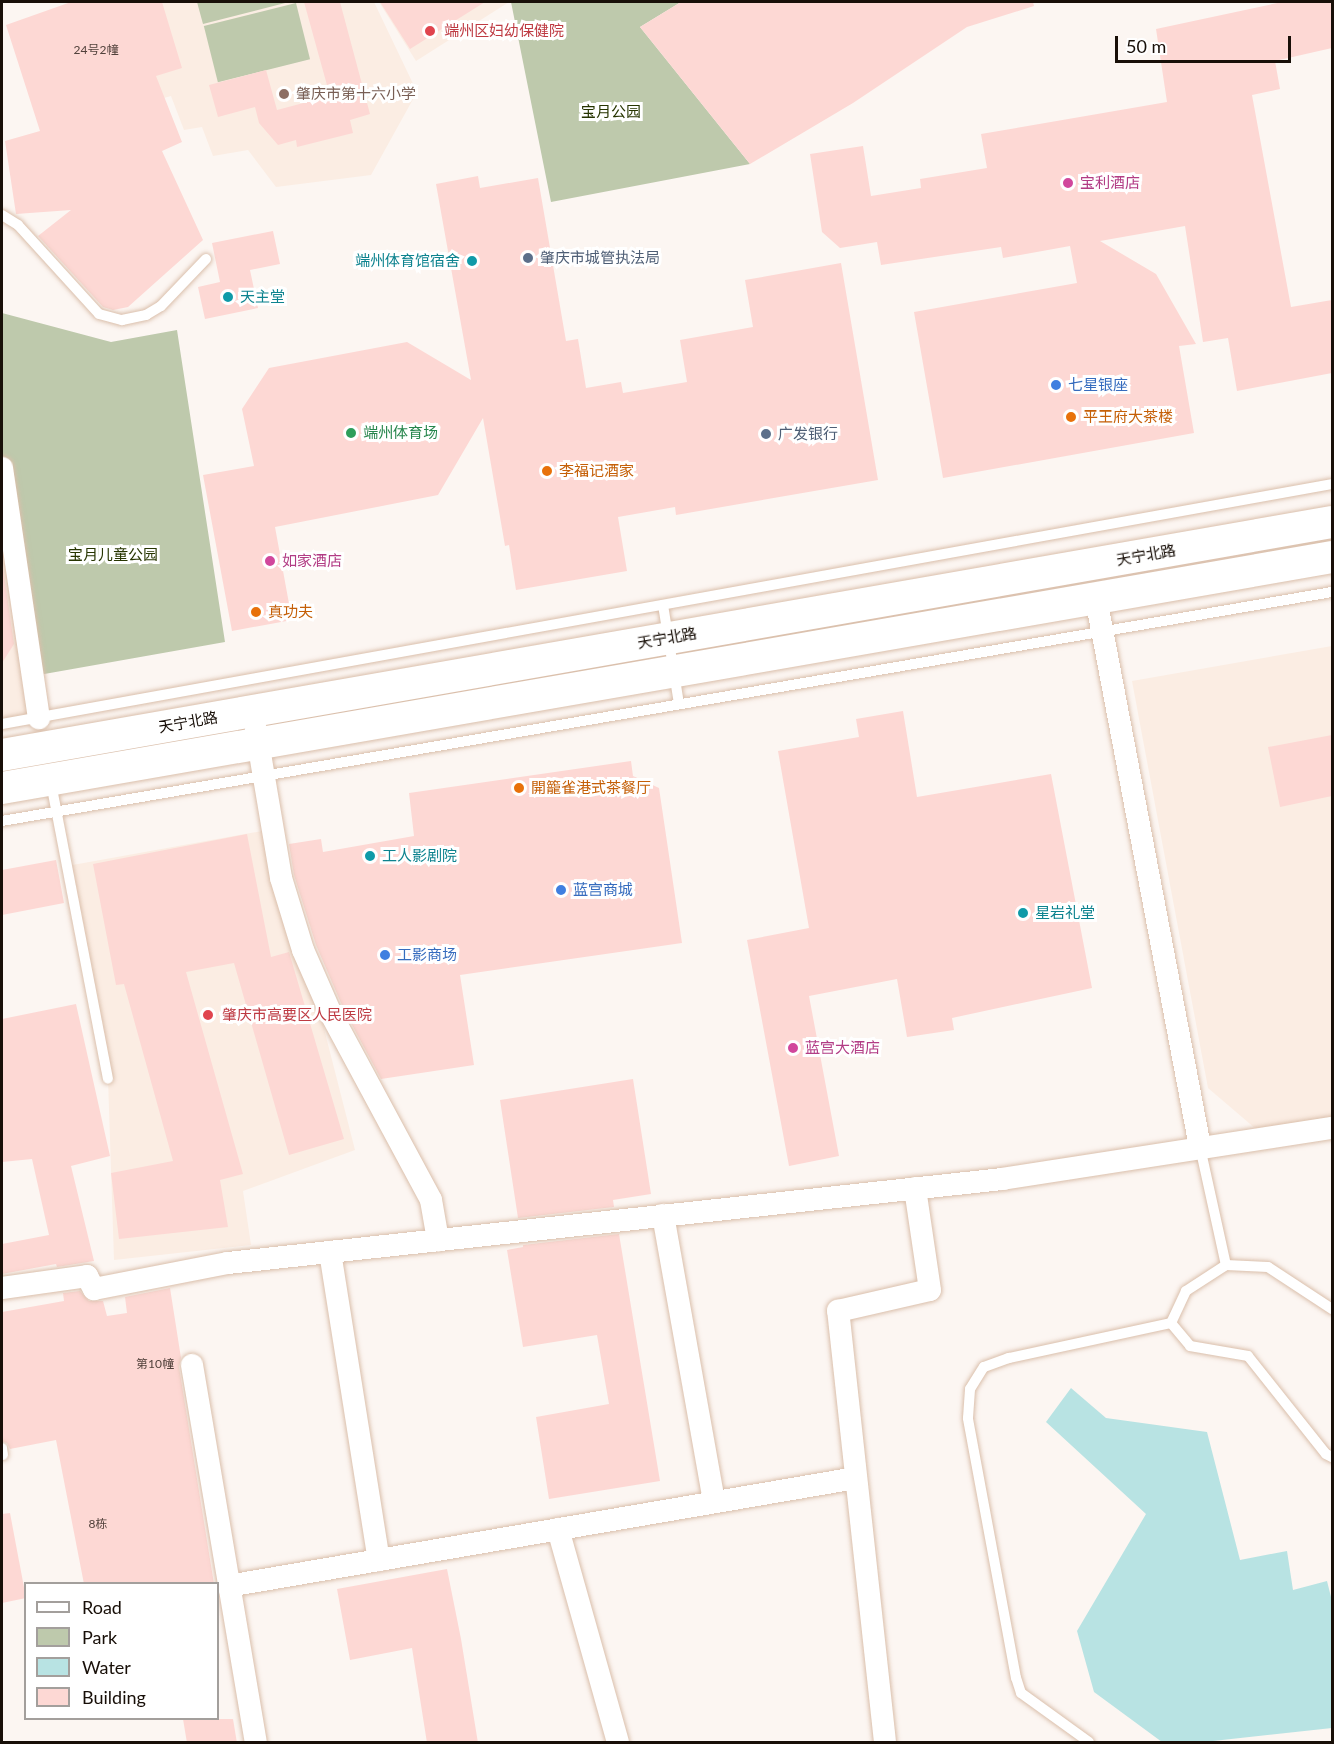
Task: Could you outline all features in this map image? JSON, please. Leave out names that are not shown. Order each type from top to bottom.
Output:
[{"type":"main road","name":"天宁北路","points":[[2,755],[1332,522]]},
{"type":"main road","points":[[2,788],[1332,557]]},
{"type":"street","points":[[2,468],[39,718]]},
{"type":"street","points":[[1096,598],[1200,1147]]},
{"type":"street","points":[[252,711],[281,878],[303,950],[332,1016],[431,1200],[438,1240]]},
{"type":"street","points":[[2,1288],[87,1276],[94,1289],[228,1263],[1002,1179],[1332,1128]]},
{"type":"street","points":[[885,1743],[838,1311],[930,1290],[915,1188]]},
{"type":"street","points":[[663,1215],[714,1502]]},
{"type":"street","points":[[330,1252],[379,1560]]},
{"type":"street","points":[[192,1365],[256,1743]]},
{"type":"street","points":[[228,1586],[856,1478]]},
{"type":"street","points":[[558,1529],[618,1743]]},
{"type":"lane","points":[[2,215],[18,225],[99,314],[122,320],[146,315],[161,306],[206,259]]},
{"type":"lane","points":[[2,724],[1332,484]]},
{"type":"lane","points":[[2,821],[1332,592]]},
{"type":"lane","points":[[663,605],[680,704]]},
{"type":"lane","points":[[50,779],[108,1079]]},
{"type":"lane","points":[[1200,1147],[1226,1265]]},
{"type":"lane","points":[[1171,1323],[1186,1291],[1226,1265],[1268,1267],[1332,1309]]},
{"type":"lane","points":[[1171,1323],[1190,1346],[1248,1356],[1326,1454],[1332,1457]]},
{"type":"lane","points":[[1089,1743],[1021,1694],[968,1418],[970,1389],[984,1367],[1009,1358],[1171,1323]]},
{"type":"shaded area","name":"肇庆市第十六小学","points":[[125,2],[374,2],[417,92],[371,175],[276,187],[248,150],[213,156],[202,127],[184,130],[171,96],[153,101]]},
{"type":"shaded area","name":"端州区妇幼保健院","points":[[379,2],[509,2],[416,61]]},
{"type":"shaded area","points":[[2,468],[39,718],[2,724]]},
{"type":"shaded area","points":[[1332,646],[1332,1133],[1270,1141],[1208,1088],[1132,681]]},
{"type":"shaded area","name":"肇庆市高要区人民医院","points":[[273,829],[355,1150],[243,1191],[251,1245],[114,1260],[108,1079],[67,866]]},
{"type":"green space","points":[[197,2],[289,2],[203,24]]},
{"type":"green space","name":"宝月公园","points":[[511,2],[681,2],[640,27],[750,164],[551,202]]},
{"type":"green space","points":[[296,3],[310,59],[218,82],[204,26]]},
{"type":"green space","name":"宝月儿童公园","points":[[2,313],[111,342],[177,330],[225,642],[33,676],[2,468]]},
{"type":"water","points":[[1071,1388],[1106,1418],[1207,1432],[1240,1560],[1287,1551],[1293,1590],[1327,1581],[1332,1601],[1332,1728],[1204,1742],[1162,1742],[1094,1692],[1077,1631],[1146,1514],[1046,1422]]},
{"type":"building","points":[[71,2],[162,2],[182,68],[156,76],[182,142],[162,151],[203,240],[128,307],[113,310],[103,307],[38,236],[71,210],[16,214],[5,141],[40,131],[6,25]]},
{"type":"building","points":[[304,2],[340,2],[370,114],[350,120],[353,133],[297,147],[296,140],[278,145],[259,123],[255,107],[218,117],[209,85],[266,70],[277,110],[330,96]]},
{"type":"building","name":"端州区妇幼保健院","points":[[380,2],[485,2],[410,49]]},
{"type":"building","points":[[681,2],[1033,2],[1034,6],[967,27],[853,103],[750,164],[640,27]]},
{"type":"building","points":[[1282,2],[1332,2],[1332,48],[1275,61],[1280,89],[1252,95],[1291,307],[1332,300],[1332,373],[1237,391],[1228,338],[1203,342],[1185,226],[1100,241],[1156,274],[1196,344],[1179,346],[1194,433],[943,478],[914,312],[1077,283],[1070,246],[1003,258],[1001,247],[881,265],[877,242],[840,248],[822,232],[810,154],[863,146],[871,196],[921,188],[920,179],[987,168],[981,134],[1167,102],[1156,29]]},
{"type":"building","points":[[478,176],[480,188],[538,178],[566,341],[578,339],[586,388],[621,382],[623,393],[687,382],[680,340],[753,327],[745,280],[841,263],[878,480],[676,515],[675,507],[618,517],[627,571],[516,590],[509,545],[505,546],[483,418],[438,495],[275,527],[292,620],[232,631],[203,475],[254,466],[242,409],[269,368],[407,342],[471,380],[436,184]]},
{"type":"building","points":[[273,231],[280,264],[250,270],[258,308],[205,319],[198,287],[220,282],[212,243]]},
{"type":"building","points":[[2,561],[14,644],[2,663]]},
{"type":"building","points":[[903,711],[917,797],[1051,774],[1092,988],[952,1018],[954,1030],[907,1037],[897,979],[809,996],[839,1156],[789,1166],[747,940],[809,928],[778,751],[859,737],[856,719]]},
{"type":"building","points":[[1332,735],[1332,796],[1280,807],[1268,747]]},
{"type":"building","points":[[631,761],[633,776],[659,788],[682,943],[460,975],[474,1065],[381,1079],[344,1010],[316,945],[294,875],[289,844],[321,839],[323,852],[414,836],[409,793]]},
{"type":"building","name":"肇庆市高要区人民医院","points":[[247,834],[271,957],[289,952],[344,1139],[289,1155],[234,963],[186,972],[243,1174],[220,1180],[228,1227],[119,1239],[111,1173],[173,1161],[124,984],[116,985],[93,864]]},
{"type":"building","points":[[56,860],[64,903],[2,915],[2,870]]},
{"type":"building","points":[[76,1004],[110,1156],[71,1166],[94,1261],[57,1267],[56,1264],[2,1274],[2,1244],[49,1235],[32,1159],[2,1162],[2,1019]]},
{"type":"building","points":[[633,1079],[651,1194],[613,1200],[614,1207],[518,1218],[500,1100]]},
{"type":"building","points":[[619,1234],[660,1481],[549,1499],[536,1417],[609,1404],[597,1335],[523,1347],[507,1250],[523,1247],[523,1245]]},
{"type":"building","points":[[170,1288],[181,1358],[179,1367],[214,1582],[84,1582],[56,1440],[10,1449],[7,1443],[2,1441],[2,1312],[64,1301],[63,1293],[80,1291],[89,1301],[103,1301],[107,1316],[127,1313],[125,1297]]},
{"type":"building","points":[[10,1513],[24,1598],[2,1603],[2,1514]]},
{"type":"building","points":[[447,1569],[478,1743],[427,1743],[412,1648],[350,1660],[337,1589]]},
{"type":"building","points":[[233,1719],[237,1743],[187,1743],[183,1720]]},
{"type":"place","name":"端州区妇幼保健院","points":[[430,31]]},
{"type":"place","name":"肇庆市第十六小学","points":[[284,94]]},
{"type":"place","name":"宝利酒店","points":[[1068,183]]},
{"type":"place","name":"肇庆市城管执法局","points":[[528,258]]},
{"type":"place","name":"端州体育馆宿舍","points":[[472,261]]},
{"type":"place","name":"天主堂","points":[[228,297]]},
{"type":"place","name":"七星银座","points":[[1056,385]]},
{"type":"place","name":"平王府大茶楼","points":[[1071,417]]},
{"type":"place","name":"端州体育场","points":[[351,433]]},
{"type":"place","name":"广发银行","points":[[766,434]]},
{"type":"place","name":"李福记酒家","points":[[547,471]]},
{"type":"place","name":"如家酒店","points":[[270,561]]},
{"type":"place","name":"真功夫","points":[[256,612]]},
{"type":"place","name":"開籠雀港式茶餐厅","points":[[519,788]]},
{"type":"place","name":"工人影剧院","points":[[370,856]]},
{"type":"place","name":"蓝宫商城","points":[[561,890]]},
{"type":"place","name":"星岩礼堂","points":[[1023,913]]},
{"type":"place","name":"工影商场","points":[[385,955]]},
{"type":"place","name":"肇庆市高要区人民医院","points":[[208,1015]]},
{"type":"place","name":"蓝宫大酒店","points":[[793,1048]]}]
